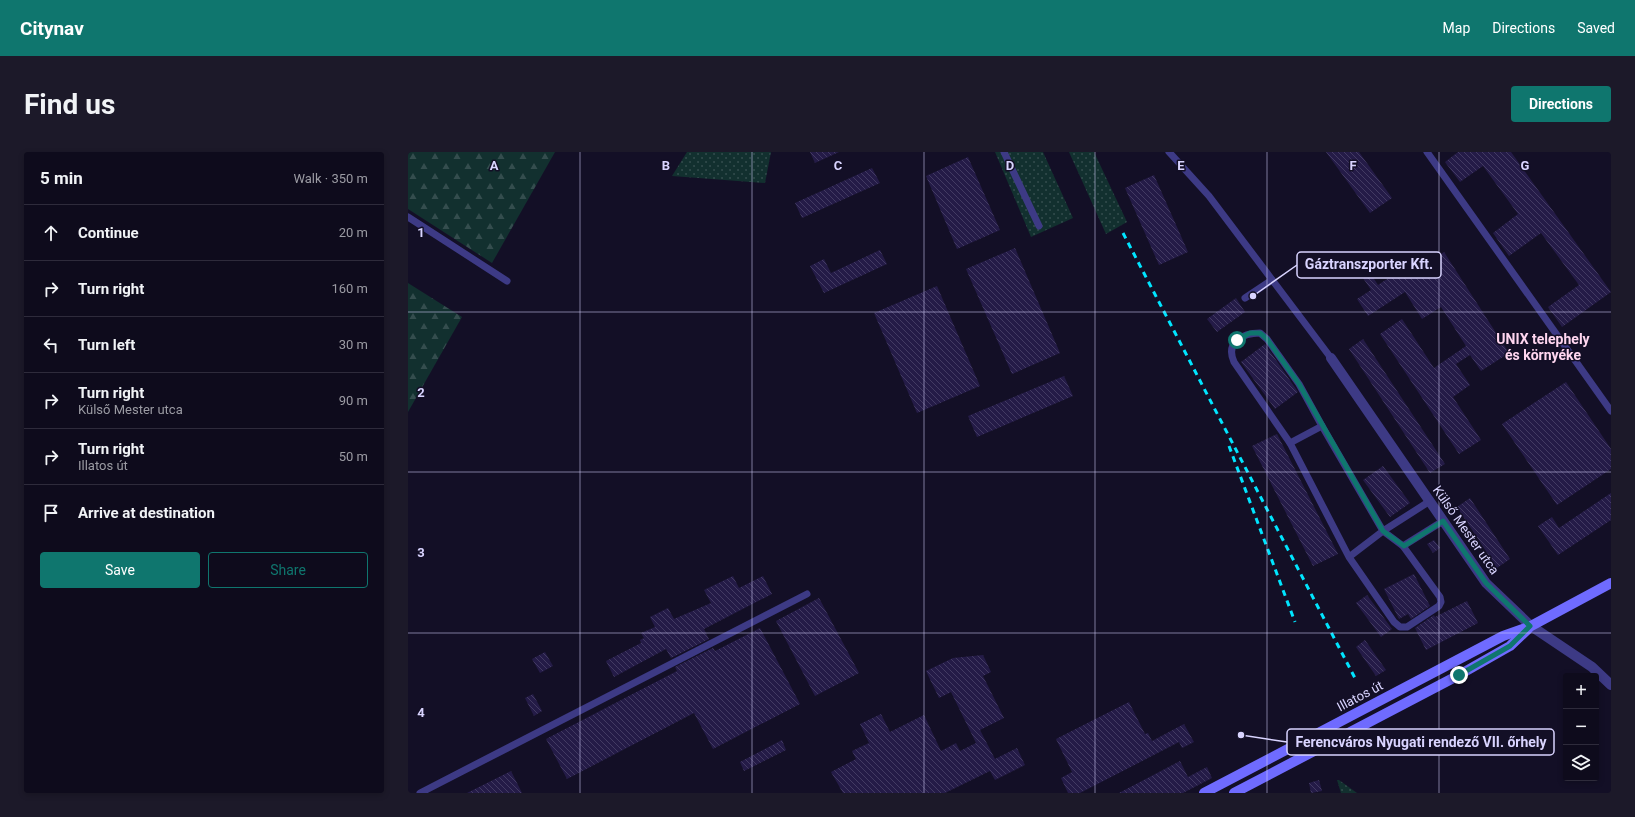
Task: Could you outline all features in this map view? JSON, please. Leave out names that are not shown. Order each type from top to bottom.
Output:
[{"type":"street","name":"Külső Mester utca","points":[[1331,358],[1486,583],[1530,626],[1592,667],[1611,685]]},
{"type":"street","name":"Illatos út","points":[[1204,793],[1502,636],[1530,626],[1611,583]]},
{"type":"street","name":"Illatos út","points":[[1234,793],[1459,675],[1510,646],[1530,626]]},
{"type":"lane","points":[[1004,152],[1040,226]]},
{"type":"lane","points":[[1169,152],[1210,196],[1331,358]]},
{"type":"lane","points":[[1427,152],[1611,412]]},
{"type":"lane","points":[[408,217],[507,281]]},
{"type":"lane","points":[[1245,298],[1272,280]]},
{"type":"lane","points":[[1250,333],[1260,333],[1267,339],[1299,384],[1322,426],[1383,531],[1404,546],[1440,597],[1441,602],[1439,606],[1408,627],[1400,627],[1394,622],[1349,557],[1290,443],[1234,362],[1231,348],[1237,340],[1250,333]]},
{"type":"lane","points":[[1290,443],[1322,426]]},
{"type":"lane","points":[[1349,557],[1383,531],[1430,501]]},
{"type":"lane","points":[[1404,546],[1443,521]]},
{"type":"lane","points":[[420,793],[807,594]]},
{"type":"green space","points":[[408,152],[555,152],[492,263],[408,209]]},
{"type":"green space","points":[[687,152],[771,152],[765,183],[672,176]]},
{"type":"green space","points":[[995,152],[1043,152],[1073,218],[1031,237]]},
{"type":"green space","points":[[1069,152],[1094,152],[1127,222],[1106,234]]},
{"type":"green space","points":[[408,283],[462,317],[408,412]]},
{"type":"green space","points":[[1337,780],[1339,780],[1357,793],[1341,793]]},
{"type":"building","points":[[810,152],[839,152],[815,163]]},
{"type":"building","points":[[1326,152],[1359,152],[1392,198],[1370,213]]},
{"type":"building","points":[[1458,152],[1511,152],[1611,292],[1562,327],[1548,307],[1579,285],[1541,233],[1509,256],[1493,233],[1518,214],[1483,166],[1460,182],[1445,162]]},
{"type":"building","points":[[968,157],[1000,230],[957,249],[926,176]]},
{"type":"building","points":[[872,168],[880,183],[802,218],[795,203]]},
{"type":"building","points":[[1154,175],[1188,252],[1159,265],[1125,188]]},
{"type":"building","points":[[1015,248],[1060,353],[1012,374],[966,269]]},
{"type":"building","points":[[880,250],[887,264],[824,293],[810,266],[824,259],[831,273]]},
{"type":"building","points":[[1444,252],[1509,353],[1481,371],[1470,355],[1456,364],[1470,385],[1453,397],[1481,440],[1459,454],[1380,334],[1402,319],[1434,368],[1466,346],[1441,307],[1422,319],[1405,292],[1368,316],[1357,299],[1371,290],[1359,272],[1367,268],[1378,285],[1393,275],[1390,269],[1408,257],[1416,270]]},
{"type":"building","points":[[937,286],[980,386],[917,413],[874,313]]},
{"type":"building","points":[[1236,298],[1245,312],[1217,332],[1207,319]]},
{"type":"building","points":[[1363,339],[1445,464],[1430,473],[1349,349]]},
{"type":"building","points":[[1265,344],[1298,392],[1275,409],[1241,362]]},
{"type":"building","points":[[1064,376],[1073,396],[977,437],[968,416]]},
{"type":"building","points":[[1566,382],[1611,449],[1611,469],[1557,505],[1502,424]]},
{"type":"building","points":[[1277,434],[1338,554],[1313,566],[1252,446]]},
{"type":"building","points":[[1383,466],[1410,503],[1390,517],[1363,480]]},
{"type":"building","points":[[1611,493],[1611,520],[1558,555],[1538,526],[1552,517],[1559,528]]},
{"type":"building","points":[[1470,498],[1510,559],[1497,568],[1457,507]]},
{"type":"building","points":[[1434,540],[1440,548],[1433,553],[1427,544]]},
{"type":"building","points":[[1414,574],[1430,606],[1411,619],[1408,614],[1399,619],[1384,589]]},
{"type":"building","points":[[733,576],[739,588],[763,576],[772,594],[704,629],[709,639],[671,658],[666,649],[614,677],[606,661],[641,643],[640,640],[644,638],[641,633],[655,627],[650,617],[668,608],[674,619],[711,603],[704,590]]},
{"type":"building","points":[[1367,595],[1392,629],[1381,637],[1356,603]]},
{"type":"building","points":[[819,598],[859,673],[815,696],[776,621]]},
{"type":"building","points":[[1467,601],[1478,623],[1426,650],[1415,628],[1434,615],[1435,617]]},
{"type":"building","points":[[760,628],[800,704],[713,749],[694,713],[567,779],[546,739],[677,671],[675,667],[713,648],[715,651]]},
{"type":"building","points":[[1365,640],[1386,670],[1376,676],[1356,647]]},
{"type":"building","points":[[545,652],[553,666],[540,673],[532,659]]},
{"type":"building","points":[[983,655],[991,672],[983,676],[1004,718],[980,730],[995,759],[1017,748],[1025,765],[995,780],[990,771],[945,793],[843,793],[831,772],[856,759],[852,751],[869,743],[860,724],[881,714],[890,732],[924,715],[941,751],[956,743],[960,751],[976,743],[951,692],[939,698],[926,671],[953,658]]},
{"type":"building","points":[[533,694],[542,711],[534,716],[525,698]]},
{"type":"building","points":[[1129,702],[1145,734],[1148,733],[1152,741],[1184,724],[1194,742],[1182,748],[1179,742],[1080,793],[1068,793],[1061,778],[1072,772],[1056,739]]},
{"type":"building","points":[[782,740],[786,750],[744,771],[740,762]]},
{"type":"building","points":[[1180,761],[1188,777],[1207,767],[1212,778],[1183,793],[1119,793]]},
{"type":"building","points":[[511,771],[522,793],[467,793]]},
{"type":"building","points":[[1319,780],[1322,791],[1311,793],[1309,783]]},
{"type":"railway","points":[[1123,233],[1356,680]]},
{"type":"railway","points":[[1229,446],[1295,622]]},
{"type":"place","name":"Gáztranszporter Kft.","points":[[1253,296]]},
{"type":"place","name":"Ferencváros Nyugati rendező VII. őrhely","points":[[1241,735]]},
{"type":"district","name":"UNIX telephely és környéke","points":[[1543,348]]},
{"type":"route","points":[[1237,340],[1250,333],[1260,333],[1267,339],[1299,384],[1383,531],[1404,546],[1443,521],[1486,583],[1530,626],[1510,646],[1459,675]]}]
